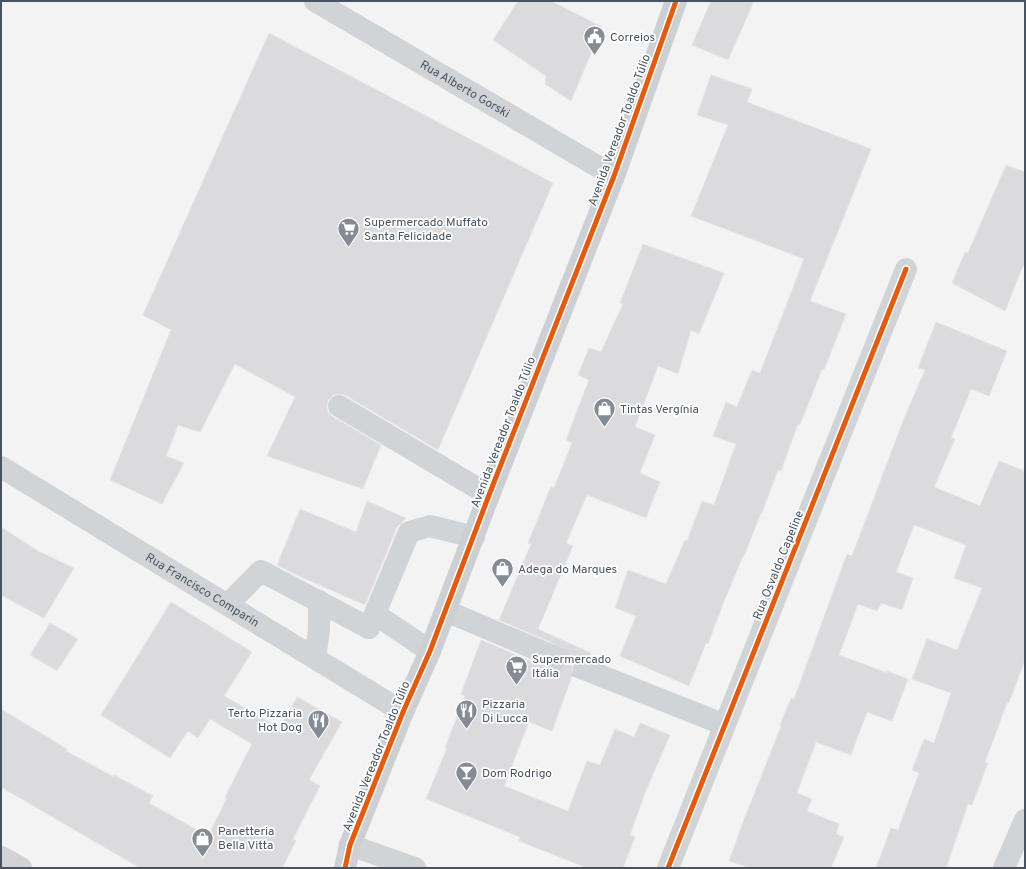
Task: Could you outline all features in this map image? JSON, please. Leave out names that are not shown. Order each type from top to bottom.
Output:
[{"type":"main road","name":"Avenida Vereador Toaldo Túlio","points":[[344,868],[350,845],[403,712],[446,611],[489,495],[614,176],[676,1]]},
{"type":"street","name":"Rua Alberto Gorski","points":[[316,1],[614,176]]},
{"type":"street","name":"Rua Osvaldo Capeline","points":[[668,868],[906,269]]},
{"type":"street","points":[[339,406],[489,495]]},
{"type":"street","name":"Rua Francisco Comparin","points":[[1,467],[403,712]]},
{"type":"street","points":[[228,604],[261,571],[370,628],[409,532],[430,526],[474,537]]},
{"type":"street","points":[[315,658],[319,630],[319,601]]},
{"type":"street","points":[[446,611],[544,653]]},
{"type":"street","points":[[375,614],[430,651]]},
{"type":"street","points":[[584,669],[725,725]]},
{"type":"street","points":[[1004,868],[1025,820]]},
{"type":"street","points":[[350,845],[415,868]]},
{"type":"street","points":[[1,857],[21,868]]},
{"type":"building","points":[[518,1],[551,1],[602,27],[571,101],[545,84],[546,76],[493,40]]},
{"type":"building","points":[[711,1],[754,1],[728,60],[692,45]]},
{"type":"building","name":"Supermercado Muffato Santa Felicidade","points":[[269,33],[553,183],[438,450],[345,395],[339,394],[333,395],[328,400],[328,412],[333,417],[381,445],[363,489],[267,456],[295,397],[235,364],[200,432],[178,425],[166,456],[184,463],[162,504],[110,480],[171,330],[143,315]]},
{"type":"building","points":[[711,75],[752,89],[747,102],[871,149],[810,301],[846,314],[800,425],[798,424],[781,471],[778,470],[762,513],[689,686],[620,656],[636,616],[615,608],[628,570],[666,584],[685,540],[687,541],[702,501],[714,505],[736,444],[713,436],[726,402],[737,407],[752,370],[760,373],[804,259],[691,216],[728,125],[697,115]]},
{"type":"building","points":[[1006,165],[1025,172],[1025,261],[1005,311],[952,283],[965,252],[968,253]]},
{"type":"building","points":[[643,244],[724,273],[699,334],[691,330],[678,374],[658,366],[635,427],[655,435],[640,473],[660,482],[646,518],[587,495],[566,543],[573,546],[538,629],[591,653],[589,658],[582,657],[577,659],[573,664],[572,670],[574,677],[572,676],[552,731],[529,722],[504,786],[568,811],[587,761],[600,765],[615,729],[634,737],[640,723],[670,735],[645,793],[630,835],[635,837],[623,868],[587,868],[519,841],[520,837],[426,799],[447,748],[445,748],[465,696],[461,694],[481,640],[540,665],[552,663],[557,658],[555,645],[499,620],[531,544],[528,543],[551,486],[554,488],[572,443],[566,440],[589,380],[578,375],[589,348],[601,352],[623,304],[620,303]]},
{"type":"building","points":[[936,322],[1007,351],[989,396],[971,389],[951,438],[955,439],[934,487],[980,506],[999,461],[1025,471],[1025,660],[985,762],[988,763],[972,805],[968,804],[946,868],[876,868],[891,828],[898,830],[919,773],[912,770],[924,739],[934,743],[951,693],[912,679],[927,639],[957,650],[982,588],[954,578],[966,545],[914,525],[896,572],[913,578],[902,610],[881,603],[877,611],[858,604],[839,655],[887,673],[887,671],[908,679],[892,721],[867,712],[851,755],[816,742],[797,793],[812,799],[807,811],[839,824],[836,834],[844,837],[831,868],[750,868],[729,861],[781,726],[780,725],[791,698],[794,699],[847,554],[852,556],[903,421],[925,370],[918,368]]},
{"type":"building","points":[[367,501],[406,518],[397,527],[365,605],[277,565],[300,509],[356,532]]},
{"type":"building","points":[[1,527],[38,551],[74,568],[44,618],[1,595]]},
{"type":"building","points":[[171,602],[252,652],[224,696],[280,728],[297,697],[342,722],[309,780],[320,786],[293,839],[296,841],[282,868],[140,868],[1,787],[1,709],[67,749],[66,751],[153,796],[149,803],[208,836],[227,798],[225,797],[252,744],[210,719],[198,738],[188,731],[170,758],[101,715]]},
{"type":"building","points":[[50,623],[78,639],[57,671],[30,655]]},
{"type":"tunnel","points":[[545,653],[584,669]]},
{"type":"cycle path","points":[[345,868],[350,845],[403,712],[430,651],[489,495],[614,176],[676,1]]},
{"type":"cycle path","points":[[668,868],[906,269]]},
{"type":"place","name":"Correios","points":[[595,56]]},
{"type":"place","name":"Supermercado Muffato Santa Felicidade","points":[[349,248]]},
{"type":"place","name":"Tintas Vergínia","points":[[604,428]]},
{"type":"place","name":"Adega do Marques","points":[[503,588]]},
{"type":"place","name":"Supermercado Itália","points":[[516,686]]},
{"type":"place","name":"Pizzaria Di Lucca","points":[[466,730]]},
{"type":"place","name":"Terto Pizzaria Hot Dog","points":[[318,740]]},
{"type":"place","name":"Dom Rodrigo","points":[[466,792]]},
{"type":"place","name":"Panetteria Bella Vitta","points":[[203,858]]}]
